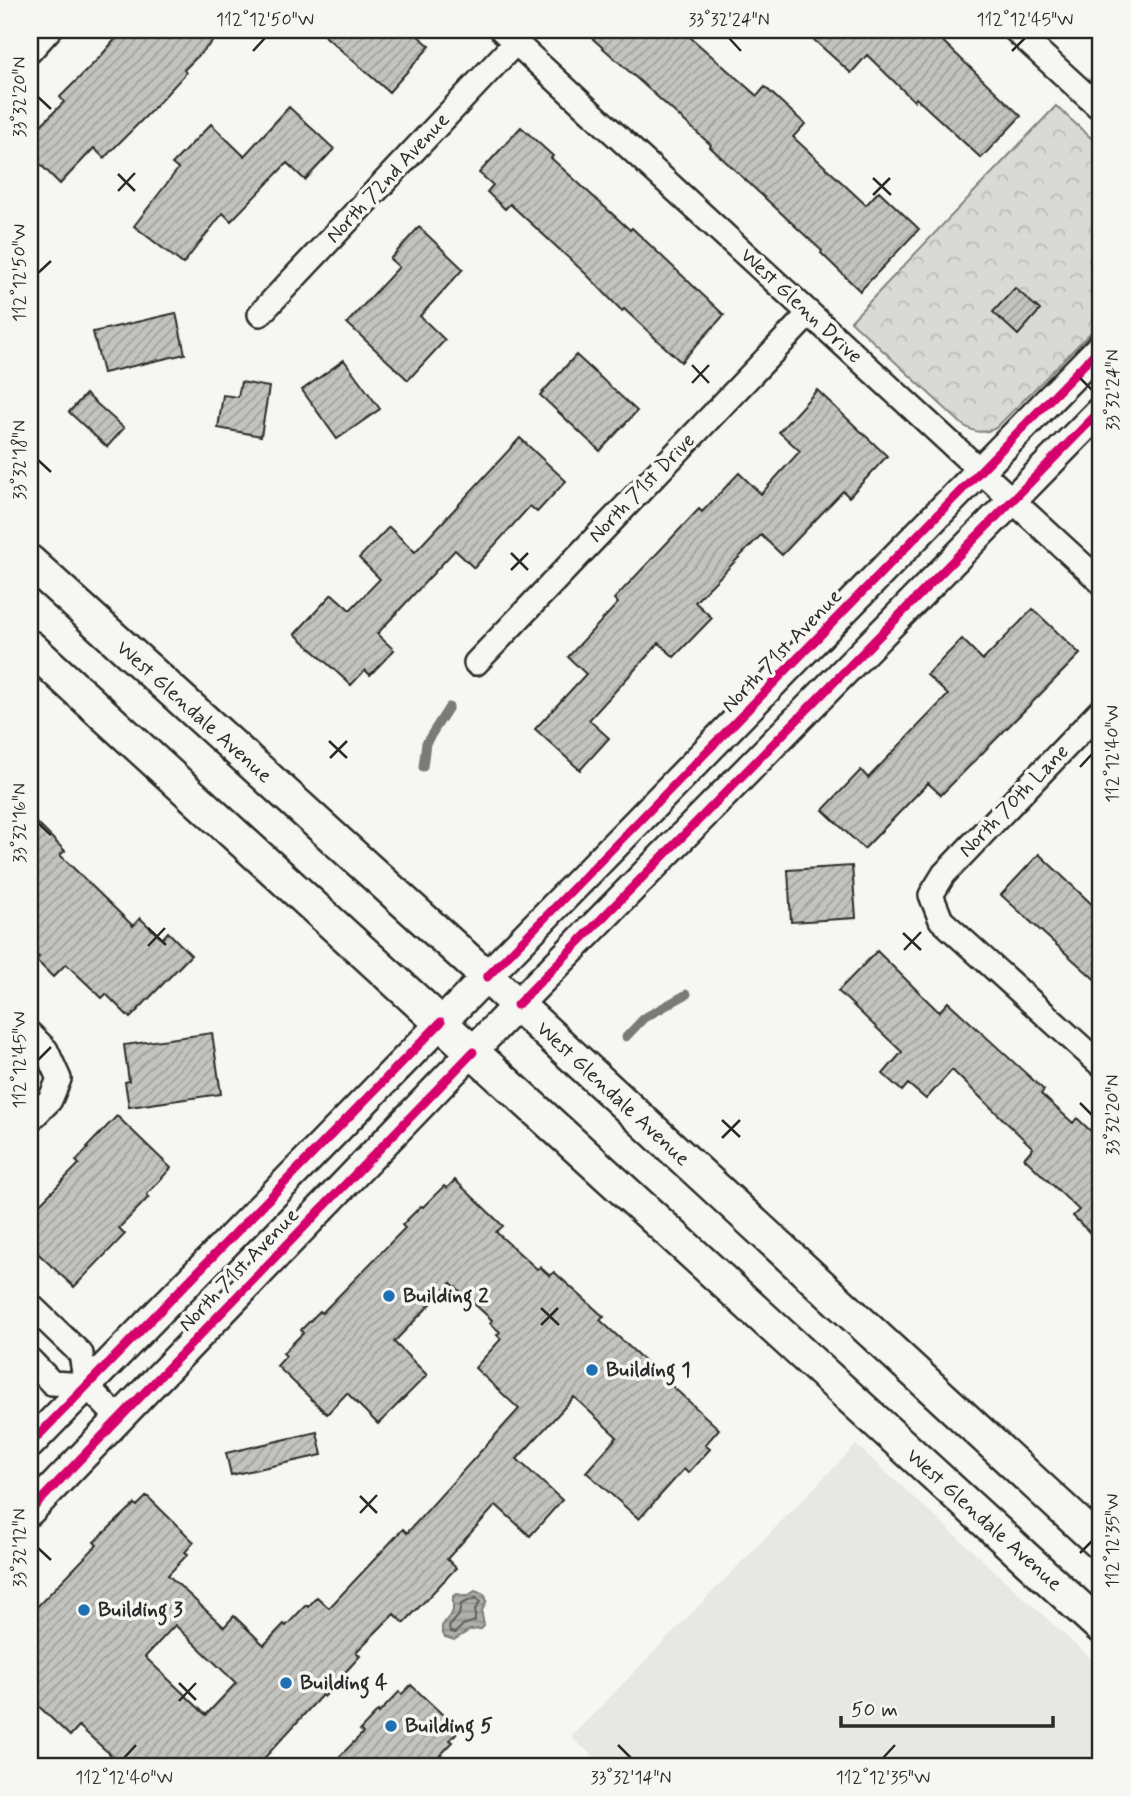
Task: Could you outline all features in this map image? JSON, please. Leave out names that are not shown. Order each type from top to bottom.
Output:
[{"type":"main road","name":"West Glendale Avenue","points":[[30,562],[487,977],[1101,1544]]},
{"type":"main road","name":"West Glendale Avenue","points":[[30,648],[1101,1627]]},
{"type":"street","points":[[30,51],[49,30]]},
{"type":"street","points":[[1015,30],[1101,109]]},
{"type":"street","name":"West Glenn Drive","points":[[509,36],[1101,582]]},
{"type":"street","name":"North 72nd Avenue","points":[[260,314],[509,36]]},
{"type":"street","name":"North 71st Drive","points":[[476,663],[809,314]]},
{"type":"street","name":"North 71st Avenue","points":[[30,1444],[1101,347]]},
{"type":"street","name":"North 71st Avenue","points":[[30,1511],[517,1005],[1101,410]]},
{"type":"street","name":"North 70th Lane","points":[[1101,710],[944,874],[931,895],[941,920],[1101,1065]]},
{"type":"street","points":[[30,1034],[47,1050],[59,1079],[50,1100],[30,1120]]},
{"type":"street","points":[[30,1305],[81,1354],[86,1385],[120,1419]]},
{"type":"street","points":[[30,1360],[52,1383],[86,1385]]},
{"type":"shaded area","points":[[856,1445],[1101,1668],[1101,1766],[604,1766],[571,1737]]},
{"type":"green space","points":[[1056,106],[1101,147],[1101,322],[996,428],[983,432],[975,431],[963,425],[851,321]]},
{"type":"water","points":[[475,1591],[484,1594],[486,1599],[482,1613],[484,1626],[470,1630],[454,1640],[445,1637],[442,1626],[453,1611],[453,1596],[467,1596]]},
{"type":"building","points":[[123,30],[224,30],[104,158],[94,148],[60,184],[30,154],[30,136],[64,102],[60,97]]},
{"type":"building","points":[[318,30],[411,30],[430,46],[389,92]]},
{"type":"building","points":[[583,30],[682,30],[757,96],[765,87],[805,124],[793,137],[866,205],[879,191],[919,229],[860,291],[821,253],[822,251],[710,147],[711,145]]},
{"type":"building","points":[[803,30],[931,30],[1021,116],[981,158],[916,98],[914,101],[867,55],[851,73]]},
{"type":"building","points":[[289,107],[334,149],[305,180],[287,163],[231,221],[223,213],[183,264],[134,226],[178,169],[172,164],[211,124],[244,156]]},
{"type":"building","points":[[521,127],[553,156],[551,158],[630,230],[632,228],[724,315],[681,362],[624,309],[622,311],[510,204],[505,209],[487,192],[493,185],[479,173]]},
{"type":"building","points":[[419,227],[463,269],[420,316],[445,340],[408,380],[347,323],[399,267],[390,259]]},
{"type":"building","points":[[1015,288],[1040,310],[1018,335],[993,312]]},
{"type":"building","points":[[176,313],[185,354],[103,373],[93,332]]},
{"type":"building","points":[[576,355],[637,411],[600,451],[540,395]]},
{"type":"building","points":[[344,360],[380,409],[337,439],[302,390]]},
{"type":"building","points":[[241,382],[269,387],[261,436],[218,428],[223,395],[238,397]]},
{"type":"building","points":[[817,390],[887,456],[849,497],[843,491],[782,555],[761,535],[695,602],[712,618],[674,657],[659,643],[589,720],[609,738],[580,770],[535,729],[586,674],[568,657],[618,603],[614,599],[699,509],[702,512],[739,473],[761,494],[800,451],[779,432]]},
{"type":"building","points":[[86,394],[124,428],[107,447],[69,412]]},
{"type":"building","points":[[520,438],[566,481],[537,512],[530,506],[474,568],[455,550],[377,634],[394,650],[370,675],[365,670],[351,685],[295,634],[332,594],[350,610],[380,579],[359,558],[389,527],[415,552]]},
{"type":"building","points":[[1033,609],[1080,654],[941,795],[928,783],[864,849],[823,810],[861,770],[868,778],[948,695],[927,675],[962,639],[983,660]]},
{"type":"building","points":[[30,816],[65,851],[60,855],[133,926],[140,918],[162,939],[168,932],[191,955],[130,1018],[106,994],[102,998],[66,964],[53,977],[36,960],[39,957],[30,949]]},
{"type":"building","points":[[1039,854],[1101,913],[1101,985],[1001,895]]},
{"type":"building","points":[[852,866],[856,918],[791,922],[788,870]]},
{"type":"building","points":[[877,951],[939,1012],[948,1002],[1044,1090],[1041,1094],[1073,1123],[1077,1118],[1101,1141],[1101,1244],[1073,1216],[1079,1210],[1024,1158],[1033,1148],[952,1070],[926,1099],[908,1084],[902,1091],[883,1074],[902,1052],[838,991]]},
{"type":"building","points":[[212,1033],[221,1094],[129,1107],[124,1045]]},
{"type":"building","points":[[117,1116],[171,1168],[147,1194],[149,1197],[119,1228],[125,1234],[74,1287],[30,1246],[30,1214],[79,1164],[76,1161],[87,1147]]},
{"type":"building","points":[[455,1180],[503,1226],[496,1232],[537,1269],[540,1267],[550,1276],[554,1272],[604,1317],[600,1320],[719,1429],[705,1445],[710,1449],[688,1473],[684,1469],[639,1519],[586,1472],[617,1437],[574,1397],[517,1459],[562,1500],[530,1536],[496,1505],[447,1559],[456,1568],[404,1623],[394,1614],[356,1652],[360,1656],[341,1679],[324,1697],[322,1695],[257,1766],[123,1766],[79,1726],[70,1736],[30,1698],[30,1614],[97,1545],[94,1542],[135,1504],[137,1506],[147,1496],[194,1542],[185,1552],[188,1554],[168,1575],[224,1627],[234,1616],[264,1645],[284,1624],[286,1626],[317,1597],[329,1608],[403,1529],[407,1533],[519,1409],[475,1368],[501,1339],[497,1335],[500,1332],[490,1323],[492,1320],[451,1283],[394,1342],[427,1375],[378,1424],[347,1393],[327,1414],[277,1366],[286,1356],[283,1353],[303,1333],[301,1330],[320,1311],[322,1313],[405,1228],[402,1225],[421,1206],[444,1186],[447,1188]],"holes":[[[175,1625],[236,1683],[206,1715],[145,1657]]]},
{"type":"building","points":[[317,1432],[322,1455],[231,1475],[226,1453]]},
{"type":"building","name":"Building 5","points":[[411,1685],[459,1730],[450,1740],[453,1742],[430,1766],[330,1766],[363,1733],[360,1730],[378,1711],[379,1713],[399,1692],[402,1694]]},
{"type":"waterway","points":[[423,767],[426,743],[449,707]]},
{"type":"waterway","points":[[626,1037],[644,1018],[687,994]]},
{"type":"cycle path","points":[[487,977],[1101,347]]},
{"type":"cycle path","points":[[517,1005],[1101,410]]},
{"type":"cycle path","points":[[30,1444],[441,1022]]},
{"type":"cycle path","points":[[30,1511],[473,1052]]},
{"type":"place","name":"Building 2","points":[[389,1296]]},
{"type":"place","name":"Building 1","points":[[592,1370]]},
{"type":"place","name":"Building 3","points":[[84,1610]]},
{"type":"place","name":"Building 4","points":[[286,1683]]},
{"type":"place","name":"Building 5","points":[[391,1726]]}]
